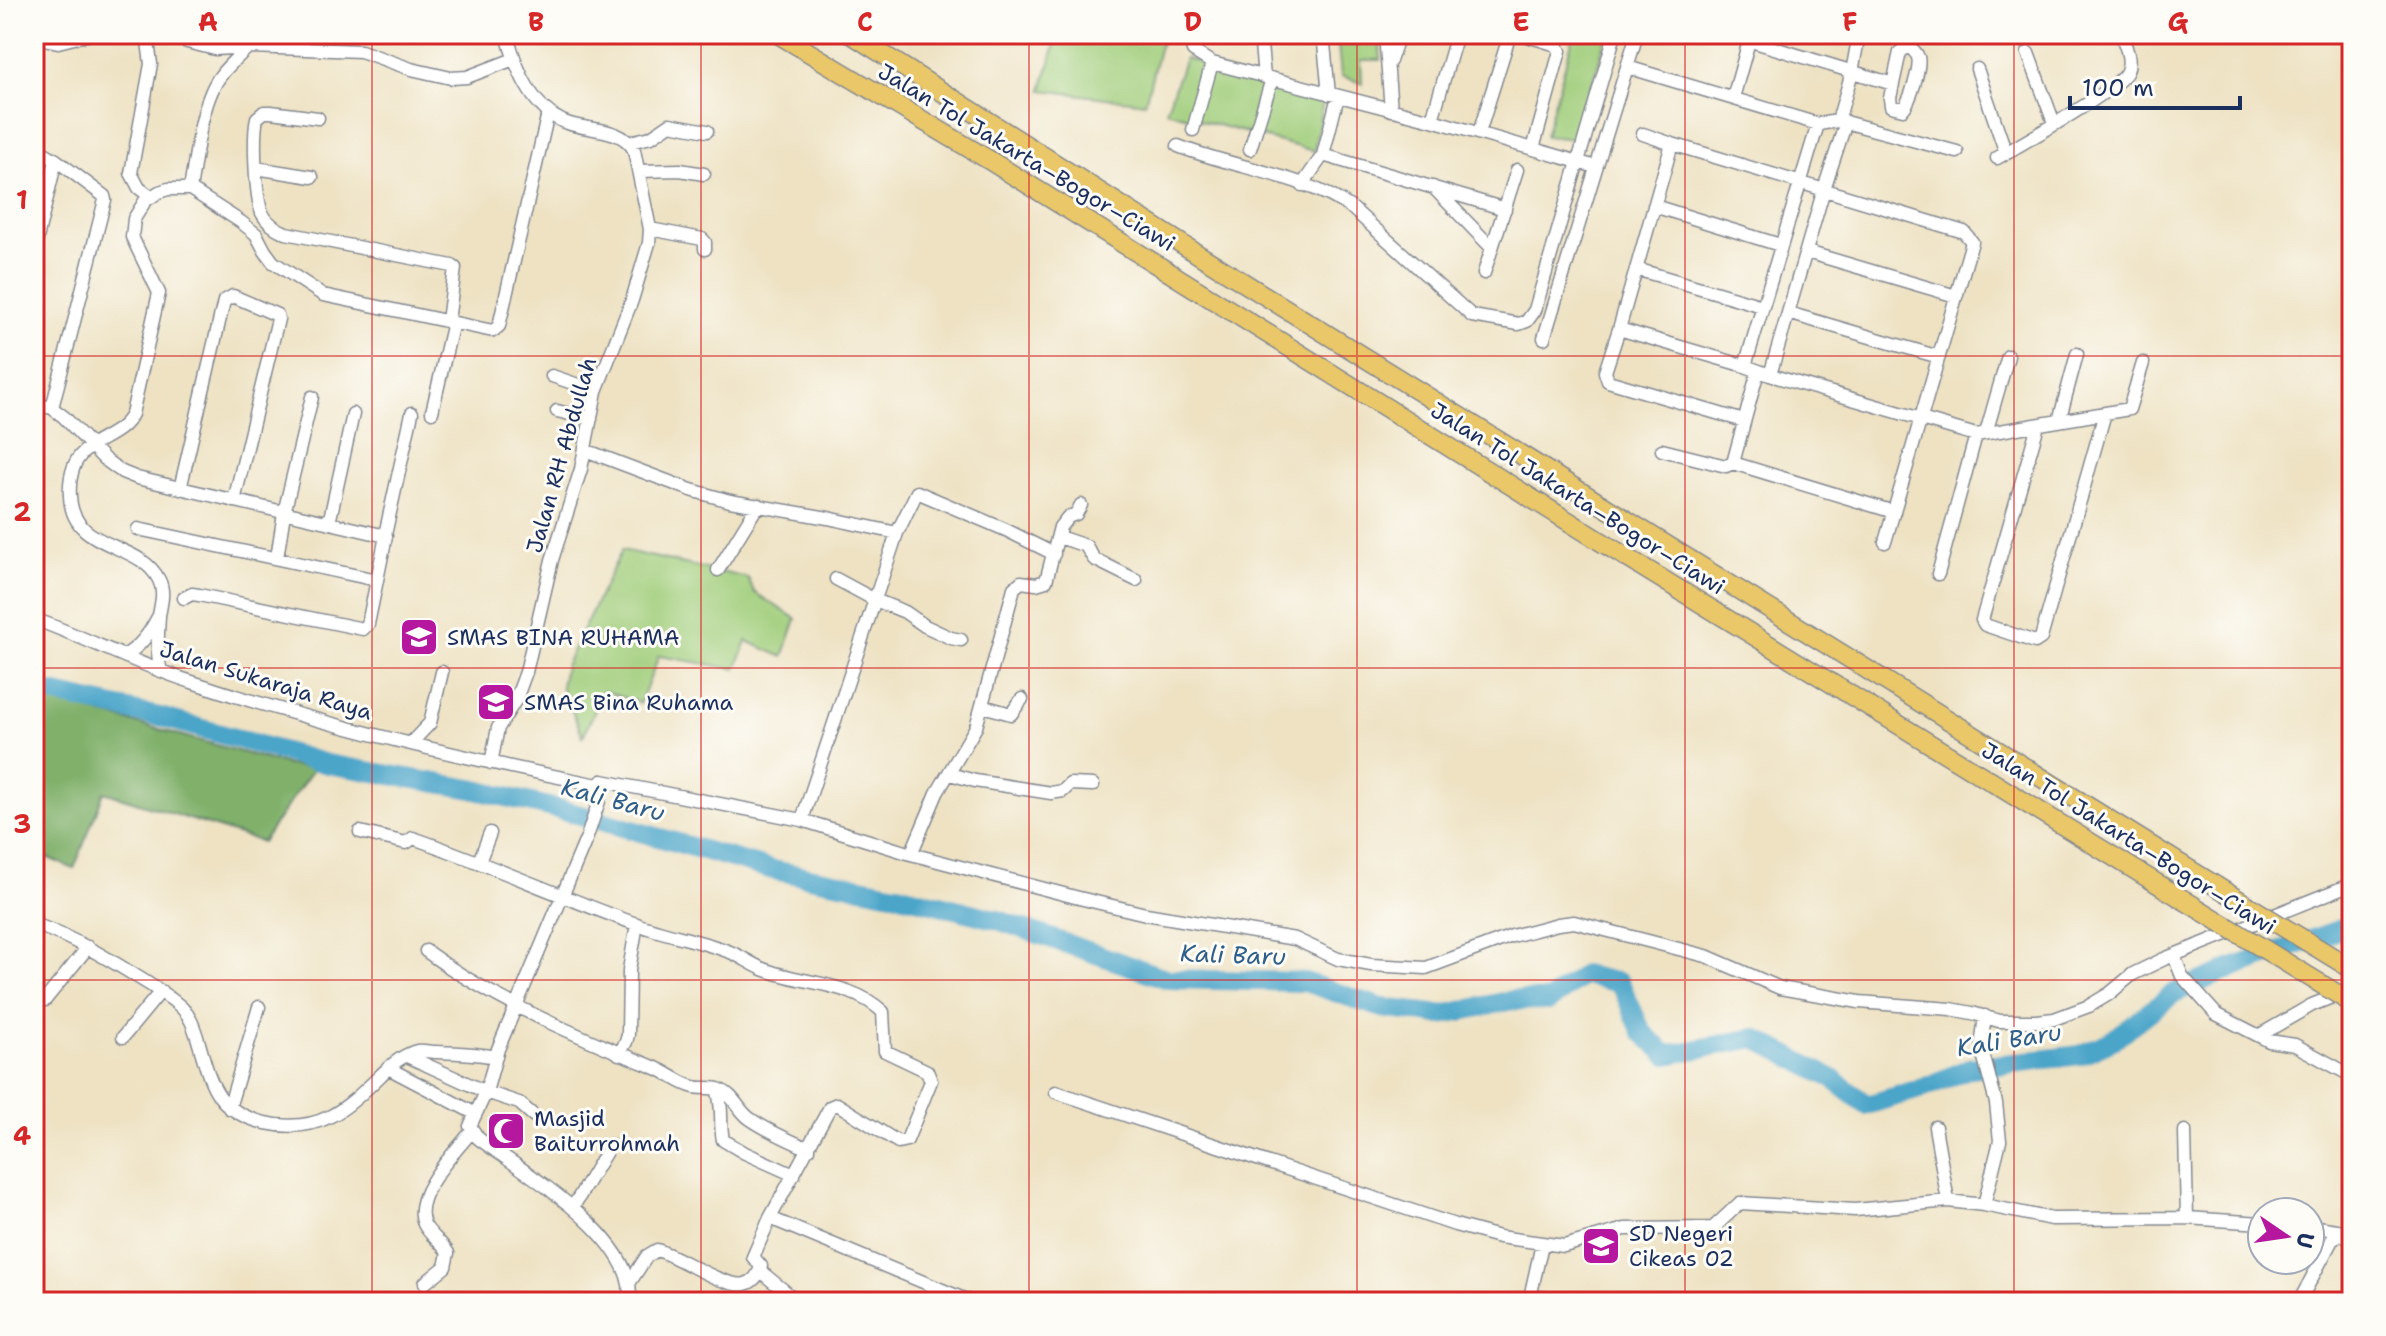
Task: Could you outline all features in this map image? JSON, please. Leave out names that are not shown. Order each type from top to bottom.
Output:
[{"type":"highway","name":"Jalan Tol Jakarta–Bogor–Ciawi","points":[[778,34],[989,160],[1600,541],[2352,1003]]},
{"type":"highway","name":"Jalan Tol Jakarta–Bogor–Ciawi","points":[[851,34],[1615,515],[2352,969]]},
{"type":"highway","points":[[1600,541],[1615,515]]},
{"type":"street","points":[[34,37],[58,42],[90,34]]},
{"type":"street","points":[[147,34],[151,64],[131,173],[139,188],[151,197]]},
{"type":"street","points":[[175,34],[187,42],[215,49],[250,47],[361,51],[411,69],[451,78],[467,77],[514,59]]},
{"type":"street","points":[[190,189],[210,95],[221,74],[250,47],[259,34]]},
{"type":"street","points":[[507,34],[514,59],[529,89],[548,113],[562,121],[615,134],[630,142],[651,137],[670,124],[707,131]]},
{"type":"street","points":[[1189,34],[1193,51],[1212,63],[1432,120],[1596,167]]},
{"type":"street","points":[[1250,149],[1268,78],[1260,34]]},
{"type":"street","points":[[1302,185],[1323,155],[1334,95],[1323,34]]},
{"type":"street","points":[[1385,34],[1391,110]]},
{"type":"street","points":[[1389,64],[1399,34]]},
{"type":"street","points":[[1432,120],[1457,34]]},
{"type":"street","points":[[1479,133],[1510,34]]},
{"type":"street","points":[[1521,34],[1557,45],[1560,51],[1533,149]]},
{"type":"street","points":[[1178,146],[1328,194],[1353,209],[1472,316],[1519,324],[1527,321],[1535,310],[1615,34]]},
{"type":"street","points":[[1544,338],[1637,34]]},
{"type":"street","points":[[1728,34],[1750,37],[1893,84]]},
{"type":"street","points":[[1733,463],[1744,421],[1788,313],[1807,252],[1842,121],[1859,34]]},
{"type":"street","points":[[1909,46],[1919,61],[1909,104],[1903,109],[1891,106],[1890,98],[1900,52],[1918,34]]},
{"type":"street","points":[[1977,69],[2001,156],[2099,97],[2124,77],[2129,65],[2121,34]]},
{"type":"street","points":[[1733,98],[1750,37]]},
{"type":"street","points":[[2028,53],[2054,123]]},
{"type":"street","points":[[1193,130],[1212,63]]},
{"type":"street","points":[[1627,67],[1818,124],[1842,121],[1957,152]]},
{"type":"street","points":[[318,118],[271,112],[260,114],[255,123],[256,168],[263,214],[279,230],[455,268],[450,321],[432,412]]},
{"type":"street","points":[[161,671],[157,656],[163,598],[157,576],[146,563],[84,530],[73,515],[69,494],[77,460],[128,423],[132,414],[159,293],[135,247],[131,227],[138,210],[151,197],[168,189],[190,189],[250,229],[273,262],[317,292],[493,331],[497,330],[548,113]]},
{"type":"street","points":[[1745,366],[1818,124]]},
{"type":"street","points":[[1643,134],[1964,232],[1972,242],[1885,542]]},
{"type":"street","name":"Jalan RH Abdullah","points":[[491,763],[498,728],[516,699],[526,672],[552,560],[581,469],[596,391],[632,300],[649,243],[650,229],[630,142]]},
{"type":"street","points":[[1672,144],[1605,372],[1608,381],[1744,421]]},
{"type":"street","points":[[34,147],[56,160],[104,196],[105,200],[52,408]]},
{"type":"street","points":[[1323,155],[1505,209]]},
{"type":"street","points":[[34,251],[56,160]]},
{"type":"street","points":[[256,168],[312,177]]},
{"type":"street","points":[[639,171],[680,170],[704,174]]},
{"type":"street","points":[[1484,273],[1517,170]]},
{"type":"street","points":[[1433,187],[1492,248]]},
{"type":"street","points":[[1654,206],[1780,245]]},
{"type":"street","points":[[650,229],[702,239],[705,249]]},
{"type":"street","points":[[1807,252],[1956,296]]},
{"type":"street","points":[[1636,269],[1762,306]]},
{"type":"street","points":[[180,489],[224,301],[233,296],[277,315],[278,319],[234,501]]},
{"type":"street","points":[[1788,313],[1939,357]]},
{"type":"street","points":[[1619,329],[1981,434],[2129,409],[2143,363]]},
{"type":"street","points":[[2059,421],[2077,354]]},
{"type":"street","points":[[1938,574],[2008,356]]},
{"type":"street","points":[[552,376],[596,391]]},
{"type":"street","points":[[277,558],[284,513],[312,397]]},
{"type":"street","points":[[34,404],[52,408],[104,459],[137,478],[385,535]]},
{"type":"street","points":[[557,411],[591,419]]},
{"type":"street","points":[[184,598],[199,595],[363,629],[368,624],[412,413]]},
{"type":"street","points":[[2038,425],[1982,620],[1985,625],[2035,642],[2041,638],[2105,413]]},
{"type":"street","points":[[329,523],[353,414]]},
{"type":"street","points":[[585,450],[691,490],[730,501],[897,533]]},
{"type":"street","points":[[1662,450],[1726,466],[1733,463],[1894,512]]},
{"type":"street","points":[[802,820],[897,533],[917,492],[1054,554]]},
{"type":"street","points":[[718,570],[758,505]]},
{"type":"street","points":[[911,854],[937,793],[973,734],[1014,588],[1021,582],[1036,584],[1046,581],[1064,522],[1076,514],[1081,505]]},
{"type":"street","points":[[138,529],[377,580]]},
{"type":"street","points":[[1059,537],[1086,546],[1094,559],[1136,580]]},
{"type":"street","points":[[836,579],[905,612],[935,631],[961,640]]},
{"type":"street","points":[[124,656],[147,638],[159,614]]},
{"type":"street","name":"Jalan Sukaraja Raya","points":[[34,619],[161,671],[286,711],[491,763],[802,820],[911,854],[1146,914],[1295,939],[1338,959],[1371,965],[1426,968],[1512,936],[1574,922],[1706,956],[1780,988],[1859,1002],[1951,1009],[1999,1021],[2037,1021],[2063,1016],[2089,1006],[2133,974],[2352,884]]},
{"type":"street","points":[[411,743],[430,723],[442,672]]},
{"type":"street","points":[[983,706],[1011,714],[1022,699]]},
{"type":"street","points":[[950,774],[1051,793],[1063,791],[1070,784],[1093,785]]},
{"type":"street","points":[[602,781],[587,837],[470,1126],[472,1131],[573,1207],[603,1239],[630,1282]]},
{"type":"street","points":[[360,832],[406,843],[413,838],[637,924],[720,948],[762,969],[851,993],[883,1012],[885,1051],[927,1071],[931,1081],[905,1141],[898,1142],[837,1104],[830,1107],[770,1218],[753,1257],[761,1267],[757,1277],[738,1284],[707,1274],[657,1250],[647,1256],[630,1282],[629,1302]]},
{"type":"street","points":[[479,862],[490,833]]},
{"type":"street","points":[[34,924],[88,947],[180,1005],[194,1026],[212,1086],[229,1108],[254,1120],[288,1126],[322,1121],[347,1107],[388,1068],[416,1051],[478,1053],[496,1057]]},
{"type":"street","points":[[619,1054],[628,1035],[629,970],[637,924]]},
{"type":"street","points":[[45,1000],[88,947]]},
{"type":"street","points":[[426,951],[448,967],[517,1005],[619,1054],[659,1069],[692,1087],[717,1089],[735,1099],[748,1117],[809,1149]]},
{"type":"street","points":[[2174,956],[2182,976],[2216,1014],[2269,1041],[2295,1045],[2352,1076]]},
{"type":"street","points":[[2260,1035],[2312,1005],[2352,989]]},
{"type":"street","points":[[123,1037],[161,991]]},
{"type":"street","points":[[229,1108],[259,1007]]},
{"type":"street","points":[[1984,1205],[2000,1141],[1996,1103],[1983,1054],[1985,1016]]},
{"type":"street","points":[[407,1056],[486,1092],[519,1103],[534,1116]]},
{"type":"street","points":[[388,1068],[474,1113]]},
{"type":"street","points":[[717,1089],[723,1106],[723,1140],[794,1175]]},
{"type":"street","points":[[1056,1092],[1455,1225],[1542,1244],[1564,1246],[1625,1229],[1713,1228],[1740,1203],[1855,1210],[1948,1201],[2052,1219],[2187,1218],[2246,1222]]},
{"type":"street","points":[[1935,1127],[1948,1201]]},
{"type":"street","points":[[425,1283],[445,1267],[448,1253],[423,1222],[422,1207],[438,1173],[472,1131]]},
{"type":"street","points":[[2185,1131],[2187,1218]]},
{"type":"street","points":[[573,1207],[610,1145]]},
{"type":"street","points":[[770,1218],[971,1302]]},
{"type":"street","points":[[2326,1228],[2348,1229]]},
{"type":"street","points":[[2348,1229],[2352,1245]]},
{"type":"street","points":[[2299,1302],[2332,1240],[2348,1229]]},
{"type":"street","points":[[1542,1244],[1530,1299],[1565,1302]]},
{"type":"street","points":[[760,1271],[798,1302]]},
{"type":"green space","points":[[1058,34],[1163,34],[1145,103],[1042,90]]},
{"type":"green space","points":[[1337,34],[1379,34],[1381,60],[1361,60],[1362,83],[1341,76]]},
{"type":"green space","points":[[1574,34],[1608,34],[1574,139],[1545,136]]},
{"type":"green space","points":[[1185,58],[1323,100],[1314,151],[1166,111]]},
{"type":"green space","points":[[622,550],[748,578],[754,592],[796,619],[783,657],[747,641],[736,669],[659,656],[640,703],[604,691],[583,736],[561,686],[565,666]]},
{"type":"green space","points":[[34,695],[288,765],[314,768],[262,842],[104,792],[74,869],[34,852]]},
{"type":"waterway","name":"Kali Baru","points":[[34,689],[164,718],[327,764],[472,789],[566,811],[773,870],[897,894],[998,920],[1168,979],[1305,982],[1382,1008],[1442,1015],[1513,1000],[1549,1001],[1584,975],[1620,983],[1642,1032],[1667,1055],[1755,1038],[1833,1079],[1867,1105],[1926,1087],[1970,1068],[2080,1055],[2113,1040],[2174,993],[2352,925]]},
{"type":"place","name":"SMAS BINA RUHAMA","points":[[419,637]]},
{"type":"place","name":"SMAS Bina Ruhama","points":[[496,702]]},
{"type":"place","name":"Masjid Baiturrohmah","points":[[506,1131]]},
{"type":"place","name":"SD Negeri Cikeas 02","points":[[1601,1246]]}]
